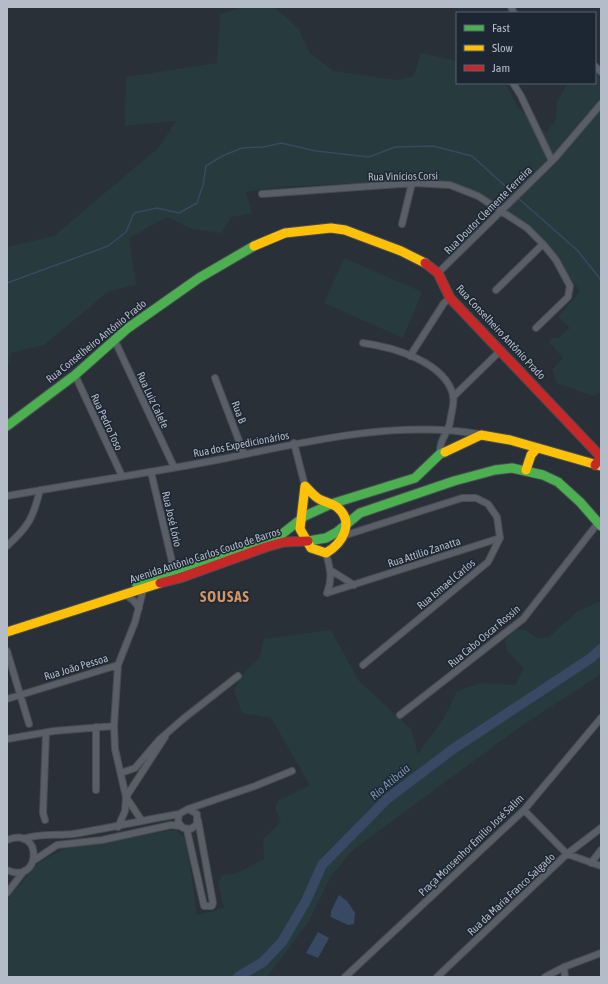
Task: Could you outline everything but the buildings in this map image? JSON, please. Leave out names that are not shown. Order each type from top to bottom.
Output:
[{"type":"main road","name":"Rua Conselheiro Antônio Prado","points":[[7,426],[75,375],[128,328],[199,278],[258,243],[285,233],[331,228],[345,230],[420,259],[438,273],[450,298],[501,350],[599,463]]},
{"type":"main road","points":[[481,435],[599,463]]},
{"type":"main road","name":"Avenida Antônio Carlos Couto de Barros","points":[[7,626],[282,534],[311,512],[331,504],[415,478],[440,454],[481,435]]},
{"type":"main road","points":[[526,470],[531,455],[538,448]]},
{"type":"main road","name":"Avenida Antônio Carlos Couto de Barros","points":[[7,632],[144,587],[180,578],[266,547],[284,542],[326,538],[360,513],[495,470],[512,468],[526,470],[558,482],[600,523]]},
{"type":"main road","points":[[305,486],[317,498],[339,508],[343,514],[346,524],[346,535],[339,545],[326,553],[311,548],[300,529],[299,522],[305,486]]},
{"type":"street","points":[[514,84],[552,161]]},
{"type":"street","name":"Rua Doutor Clemente Ferreira","points":[[438,273],[552,161],[601,104]]},
{"type":"street","points":[[402,224],[412,184]]},
{"type":"street","name":"Rua Vinícios Corsi","points":[[262,194],[412,184],[450,185],[478,196],[500,212],[528,228],[556,260],[570,286],[570,293],[536,328]]},
{"type":"street","points":[[496,290],[543,244]]},
{"type":"street","points":[[410,356],[444,303],[450,298]]},
{"type":"street","name":"Rua Luiz Calefe","points":[[115,341],[174,467]]},
{"type":"street","points":[[363,343],[380,346],[410,356],[435,369],[446,378],[453,397],[450,425],[441,442],[440,454]]},
{"type":"street","points":[[453,397],[501,350]]},
{"type":"street","name":"Rua Pedro Toso","points":[[75,375],[122,476]]},
{"type":"street","name":"Rua B","points":[[215,378],[244,454]]},
{"type":"street","name":"Rua dos Expedicionários","points":[[7,496],[151,472],[294,443],[368,432],[446,431],[481,435]]},
{"type":"street","points":[[294,443],[305,486]]},
{"type":"street","name":"Rua José Lório","points":[[151,472],[174,570]]},
{"type":"street","points":[[7,546],[25,528],[34,515],[40,490]]},
{"type":"street","points":[[346,535],[462,498],[476,498],[488,504],[497,517],[500,538]]},
{"type":"street","name":"Rua Cabo Oscar Rossin","points":[[400,715],[523,619],[600,523]]},
{"type":"street","name":"Rua Attilio Zanatta","points":[[332,571],[327,593],[500,538]]},
{"type":"street","name":"Rua Ismael Carlos","points":[[362,665],[488,562],[500,538]]},
{"type":"street","points":[[326,553],[332,571],[354,585]]},
{"type":"street","name":"Rua João Pessoa","points":[[7,699],[118,665],[139,608],[144,587]]},
{"type":"street","points":[[125,594],[134,601],[139,608]]},
{"type":"street","points":[[7,651],[29,724]]},
{"type":"street","points":[[118,665],[114,726],[115,749],[126,797],[125,811],[118,827]]},
{"type":"street","points":[[121,773],[135,768],[159,740],[183,719],[238,676]]},
{"type":"street","name":"Praça Monsenhor Emílio José Salim","points":[[345,977],[524,810],[601,718]]},
{"type":"street","points":[[7,739],[46,733],[114,726]]},
{"type":"street","points":[[96,727],[96,790]]},
{"type":"street","points":[[45,820],[43,813],[46,733]]},
{"type":"street","points":[[126,797],[166,735]]},
{"type":"street","points":[[7,840],[14,838],[24,839],[33,836],[70,834],[118,827],[179,814],[188,809],[217,800],[292,772]]},
{"type":"street","points":[[126,797],[142,821]]},
{"type":"street","points":[[187,830],[195,827],[203,808],[217,800]]},
{"type":"street","points":[[33,861],[57,845],[102,840],[171,825],[180,826],[187,830],[204,906],[212,906],[213,903],[197,814],[188,809]]},
{"type":"street","points":[[524,810],[567,854],[601,866]]},
{"type":"street","points":[[179,814],[178,818],[180,826]]},
{"type":"street","name":"Rua da Maria Franco Salgado","points":[[437,977],[567,854],[601,828]]},
{"type":"street","points":[[7,870],[18,873],[30,867],[33,861],[33,848],[24,839]]},
{"type":"street","points":[[591,863],[601,850]]},
{"type":"street","points":[[7,893],[24,871]]},
{"type":"street","points":[[545,977],[564,967],[601,953]]},
{"type":"street","points":[[564,967],[565,977]]},
{"type":"green space","points":[[242,7],[274,7],[298,28],[310,53],[333,71],[397,80],[414,76],[421,53],[456,61],[456,84],[506,84],[517,106],[546,133],[556,119],[557,102],[567,84],[596,84],[596,68],[601,69],[601,392],[593,396],[557,383],[552,370],[563,358],[549,342],[552,338],[558,338],[570,328],[558,317],[580,291],[548,247],[529,226],[480,194],[452,184],[416,180],[280,187],[246,192],[252,213],[232,217],[221,233],[192,229],[167,217],[129,238],[136,285],[109,291],[44,345],[11,353],[7,371],[7,247],[54,236],[158,148],[176,121],[125,126],[126,77],[217,63],[220,14]]},
{"type":"green space","points":[[344,258],[422,292],[403,338],[324,303]]},
{"type":"green space","points":[[601,601],[601,673],[520,727],[353,850],[331,876],[309,921],[267,977],[7,977],[7,900],[39,862],[68,847],[176,830],[184,837],[189,858],[197,915],[224,908],[218,883],[223,875],[237,873],[264,859],[263,839],[281,822],[275,808],[278,801],[310,785],[271,718],[242,713],[234,690],[246,670],[259,659],[264,639],[331,630],[358,680],[411,729],[418,754],[444,718],[457,691],[481,683],[515,685],[524,668],[507,651],[505,640],[516,629],[526,630],[537,638],[549,637],[578,611]]},
{"type":"water","points":[[339,895],[347,901],[355,913],[354,924],[348,925],[331,917],[331,911]]},
{"type":"water","points":[[318,932],[329,938],[318,958],[306,953]]},
{"type":"waterway","points":[[7,283],[108,246],[126,232],[134,213],[157,208],[179,213],[197,203],[203,185],[206,166],[222,156],[242,148],[264,147],[281,143],[316,151],[369,157],[395,147],[433,146],[472,156],[513,193]]},
{"type":"waterway","points":[[518,198],[577,250],[601,280]]},
{"type":"waterway","name":"Rio Atibaia","points":[[238,977],[263,962],[282,942],[306,901],[322,865],[387,799],[453,749],[591,658],[601,649]]},
{"type":"traffic: fast","points":[[7,426],[75,375],[128,328],[199,278],[254,246]]},
{"type":"traffic: fast","points":[[136,583],[282,534],[305,516],[331,504],[415,478],[440,454],[445,452]]},
{"type":"traffic: fast","points":[[308,541],[326,538],[337,532],[360,513],[454,481],[495,470],[512,468],[543,475],[558,482],[580,502],[601,526]]},
{"type":"traffic: slow","points":[[254,246],[285,233],[331,228],[345,230],[401,251],[425,263]]},
{"type":"traffic: slow","points":[[445,452],[481,435],[510,440],[601,466]]},
{"type":"traffic: slow","points":[[526,470],[531,455],[537,448]]},
{"type":"traffic: slow","points":[[305,486],[319,499],[337,507],[345,519],[346,526],[342,538],[326,553],[311,548],[300,529],[305,486]]},
{"type":"traffic: slow","points":[[7,632],[160,583]]},
{"type":"traffic: jam","points":[[425,263],[438,273],[450,298],[601,457],[595,465]]},
{"type":"traffic: jam","points":[[160,583],[180,578],[266,547],[284,542],[308,541]]},
{"type":"district","name":"SOUSAS","points":[[225,597]]}]
